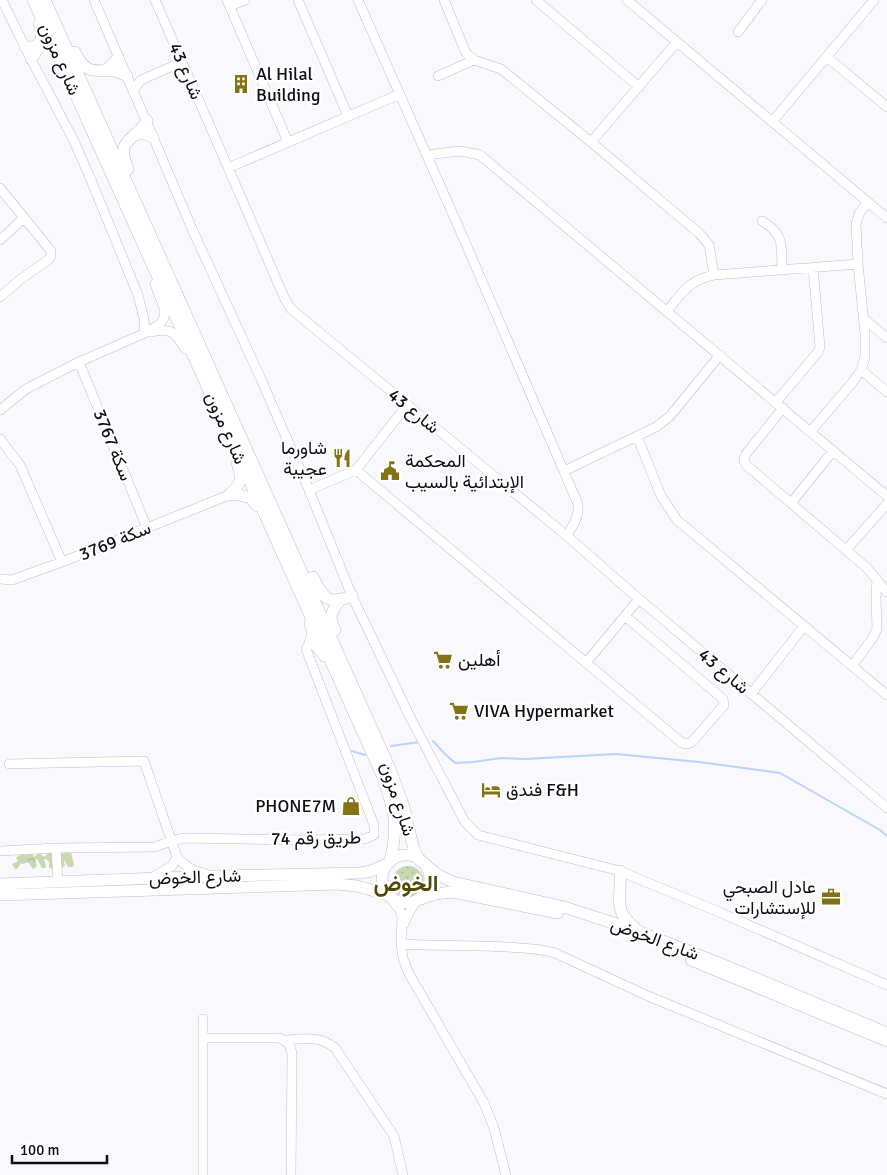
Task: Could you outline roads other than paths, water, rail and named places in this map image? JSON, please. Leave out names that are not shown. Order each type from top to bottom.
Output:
[{"type":"main road","points":[[28,0],[42,30],[37,51],[31,60]]},
{"type":"main road","name":"شارع مزون","points":[[33,0],[278,518],[398,788],[413,846],[420,860]]},
{"type":"main road","points":[[46,0],[57,14],[80,62],[84,66],[91,70],[117,71],[126,76]]},
{"type":"main road","name":"شارع مزون","points":[[46,0],[205,382],[382,775],[391,801],[395,830],[390,862]]},
{"type":"main road","points":[[25,47],[32,47],[40,41]]},
{"type":"main road","points":[[106,70],[118,57]]},
{"type":"main road","points":[[147,121],[125,145],[124,157],[153,229],[150,247]]},
{"type":"main road","points":[[135,134],[154,137]]},
{"type":"main road","points":[[225,424],[240,472],[238,487],[229,496]]},
{"type":"main road","points":[[229,496],[239,495],[251,498],[287,565],[311,627],[313,636],[310,644],[320,648],[332,672],[340,681]]},
{"type":"main road","points":[[278,518],[288,529],[320,592],[327,598],[340,600],[352,596]]},
{"type":"main road","points":[[340,600],[332,612],[331,620],[356,680],[359,699]]},
{"type":"main road","points":[[404,856],[412,856],[420,860],[426,866],[430,881],[424,895],[418,900],[408,903],[398,902],[389,896],[382,882],[385,869],[390,862],[397,857],[404,856]]},
{"type":"main road","name":"شارع الخوض","points":[[420,860],[438,875],[453,882],[564,907],[638,931],[887,1033]]},
{"type":"main road","name":"شارع الخوض","points":[[0,884],[361,873],[371,871],[390,862]]},
{"type":"main road","points":[[620,872],[620,910],[623,916],[638,931]]},
{"type":"main road","name":"شارع الخوض","points":[[0,895],[337,884],[357,886],[389,896]]},
{"type":"main road","name":"شارع الخوض","points":[[418,900],[435,894],[452,892],[578,918],[668,950],[887,1041]]},
{"type":"street","points":[[2,0],[74,141],[138,295],[144,318],[145,333]]},
{"type":"street","points":[[94,0],[193,232],[309,490],[352,596],[410,717],[466,822],[478,835],[490,839],[620,872],[719,912],[887,985]]},
{"type":"street","name":"شارع 43","points":[[155,0],[282,294],[291,309],[567,536],[887,808]]},
{"type":"street","points":[[245,0],[229,3],[288,142]]},
{"type":"street","points":[[298,0],[348,116]]},
{"type":"street","points":[[358,0],[578,504],[579,512],[577,518],[567,536]]},
{"type":"street","points":[[444,0],[466,53],[474,60],[501,69],[700,234],[709,245],[714,275]]},
{"type":"street","points":[[536,0],[639,87]]},
{"type":"street","points":[[627,0],[887,218]]},
{"type":"street","points":[[738,32],[762,0]]},
{"type":"street","points":[[772,122],[874,0]]},
{"type":"street","points":[[591,142],[677,42]]},
{"type":"street","points":[[827,56],[887,107]]},
{"type":"street","points":[[438,76],[474,60]]},
{"type":"street","points":[[133,91],[141,80],[182,62]]},
{"type":"street","points":[[126,76],[141,80]]},
{"type":"street","points":[[228,168],[400,94]]},
{"type":"street","points":[[426,155],[460,151],[480,155],[887,496]]},
{"type":"street","points":[[0,188],[52,251],[48,260],[0,298]]},
{"type":"street","points":[[810,432],[852,383],[861,370],[865,358],[856,224],[859,214],[867,202]]},
{"type":"street","points":[[0,240],[24,218]]},
{"type":"street","points":[[762,221],[774,229],[780,238],[782,270]]},
{"type":"street","points":[[0,410],[26,389],[79,362],[145,333],[160,324],[165,314],[149,267],[150,247]]},
{"type":"street","points":[[667,312],[688,286],[706,276],[858,264]]},
{"type":"street","points":[[813,267],[820,347],[746,454],[745,464],[867,568],[887,592]]},
{"type":"street","points":[[863,318],[887,338]]},
{"type":"street","points":[[145,333],[163,330],[174,333],[179,338],[205,382]]},
{"type":"street","points":[[564,472],[656,427],[670,416],[720,355]]},
{"type":"street","name":"سكة 3767","points":[[79,362],[147,528]]},
{"type":"street","points":[[861,370],[887,392]]},
{"type":"street","points":[[309,490],[356,470],[407,405]]},
{"type":"street","points":[[637,436],[660,496],[677,520],[887,695]]},
{"type":"street","points":[[0,439],[20,465],[62,562]]},
{"type":"street","points":[[791,503],[833,451]]},
{"type":"street","points":[[356,470],[682,743],[688,744],[693,741],[724,705],[723,699],[625,616]]},
{"type":"street","name":"سكة 3769","points":[[0,580],[12,580],[62,562],[229,496]]},
{"type":"street","points":[[846,550],[887,504]]},
{"type":"street","points":[[852,666],[877,629],[876,597],[878,579]]},
{"type":"street","points":[[586,663],[639,599]]},
{"type":"street","points":[[751,694],[804,626]]},
{"type":"street","name":"طريق رقم 74","points":[[0,851],[56,848],[154,847],[185,838],[307,840],[365,839],[374,835],[374,826],[306,649],[310,644]]},
{"type":"street","points":[[9,764],[144,761],[177,856],[188,868],[214,876]]},
{"type":"street","points":[[56,848],[58,882]]},
{"type":"street","points":[[151,878],[172,866],[177,856]]},
{"type":"street","points":[[389,896],[401,912],[401,944],[408,972],[473,1081],[490,1116],[506,1175]]},
{"type":"street","points":[[402,932],[409,913],[418,900]]},
{"type":"street","points":[[401,944],[483,946],[544,950],[555,953],[648,996],[887,1094]]},
{"type":"street","points":[[203,1019],[203,1175]]},
{"type":"street","points":[[203,1038],[313,1039],[327,1042],[335,1048],[394,1136],[404,1175]]},
{"type":"street","points":[[284,1040],[291,1047],[292,1054],[292,1175]]},
{"type":"waterway","points":[[433,741],[455,763],[501,758],[525,759],[616,754],[699,762],[780,773],[880,830],[887,836]]},
{"type":"waterway","points":[[391,746],[420,742]]},
{"type":"waterway","points":[[352,751],[365,755]]},
{"type":"place","name":"Al Hilal Building","points":[[241,84]]},
{"type":"place","name":"شاورما عجيبة","points":[[342,458]]},
{"type":"place","name":"المحكمة الإبتدائية بالسيب","points":[[390,471]]},
{"type":"place","name":"أهلين","points":[[443,660]]},
{"type":"place","name":"VIVA Hypermarket","points":[[459,711]]},
{"type":"place","name":"فندق F&H","points":[[491,790]]},
{"type":"place","name":"PHONE7M","points":[[351,806]]},
{"type":"place","name":"عادل الصبحي للإستشارات","points":[[831,897]]},
{"type":"district","name":"الخوض","points":[[406,883]]}]
